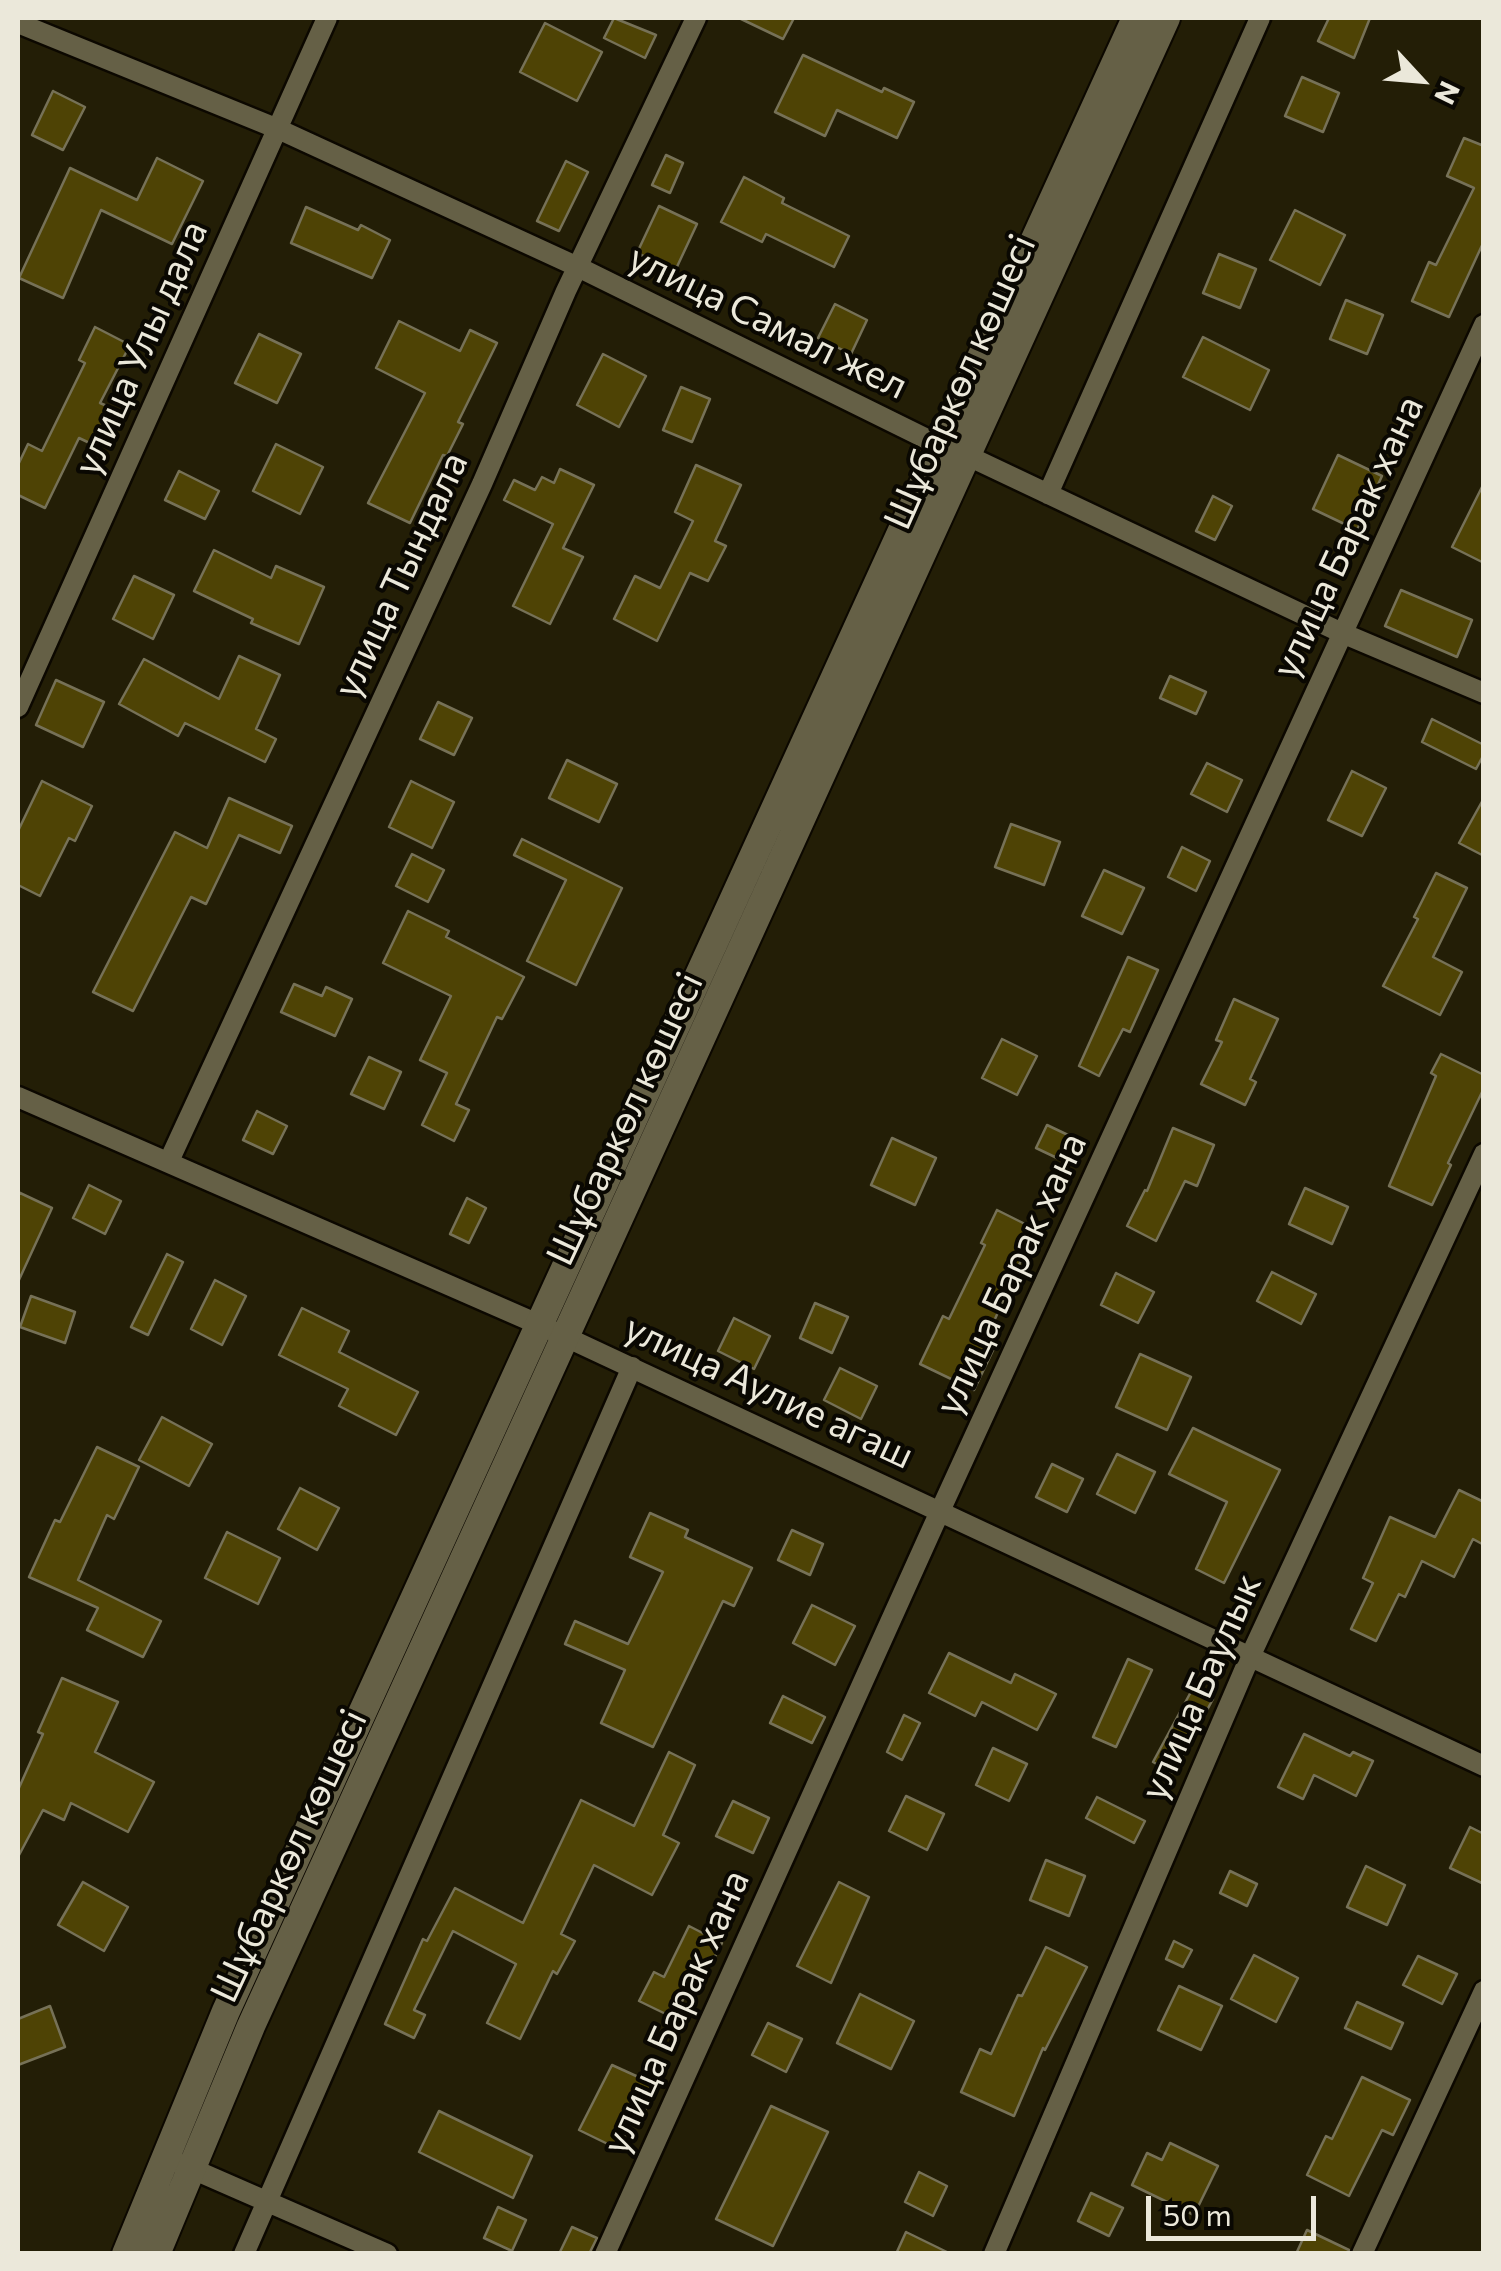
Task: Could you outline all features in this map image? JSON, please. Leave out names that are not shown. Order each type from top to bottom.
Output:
[{"type":"street","name":"улица Улы дала","points":[[18,707],[327,18]]},
{"type":"street","name":"улица Тындала","points":[[169,1160],[696,18]]},
{"type":"street","name":"Шұбаркөл көшесі","points":[[126,2254],[226,2012],[1136,18]]},
{"type":"street","name":"Шұбаркөл көшесі","points":[[156,2254],[251,2026],[1166,18]]},
{"type":"street","points":[[1048,494],[1260,18]]},
{"type":"street","name":"улица Самал жел","points":[[18,24],[278,129],[578,267],[939,445],[1342,633],[1484,692]]},
{"type":"street","name":"улица Барак хана","points":[[605,2254],[1484,325]]},
{"type":"street","name":"улица Аулие агаш","points":[[18,1097],[540,1325],[1484,1766]]},
{"type":"street","name":"улица Баулык","points":[[994,2254],[1249,1658],[1484,1154]]},
{"type":"street","points":[[244,2254],[632,1367]]},
{"type":"street","points":[[1362,2254],[1484,1991]]},
{"type":"street","points":[[166,2158],[388,2254]]},
{"type":"building","points":[[614,18],[656,35],[645,58],[604,38]]},
{"type":"building","points":[[739,18],[794,18],[783,39]]},
{"type":"building","points":[[1329,18],[1370,18],[1354,58],[1318,41]]},
{"type":"building","points":[[545,23],[602,52],[577,101],[520,72]]},
{"type":"building","points":[[803,55],[882,92],[884,88],[914,102],[897,138],[837,110],[825,136],[775,112]]},
{"type":"building","points":[[1302,77],[1339,93],[1323,132],[1285,116]]},
{"type":"building","points":[[53,91],[85,107],[63,150],[32,135]]},
{"type":"building","points":[[1464,138],[1484,146],[1484,241],[1449,317],[1412,301],[1429,262],[1436,265],[1474,188],[1447,176]]},
{"type":"building","points":[[666,155],[683,163],[670,193],[652,185]]},
{"type":"building","points":[[157,158],[203,181],[172,244],[101,210],[63,298],[19,278],[70,168],[137,200]]},
{"type":"building","points":[[566,161],[588,172],[559,231],[537,221]]},
{"type":"building","points":[[744,177],[784,198],[782,203],[849,236],[834,267],[766,234],[762,242],[721,222]]},
{"type":"building","points":[[659,206],[697,224],[675,271],[637,253]]},
{"type":"building","points":[[306,207],[358,230],[361,225],[390,240],[372,278],[291,243]]},
{"type":"building","points":[[1295,210],[1345,235],[1320,285],[1270,260]]},
{"type":"building","points":[[1219,254],[1256,269],[1240,308],[1203,293]]},
{"type":"building","points":[[1346,300],[1383,315],[1367,354],[1330,339]]},
{"type":"building","points":[[835,304],[867,320],[851,354],[818,338]]},
{"type":"building","points":[[399,321],[460,351],[470,330],[497,343],[458,422],[463,424],[447,456],[443,455],[410,523],[368,503],[425,393],[376,368]]},
{"type":"building","points":[[95,327],[130,345],[100,403],[114,409],[96,446],[79,438],[45,508],[18,495],[18,465],[28,444],[42,451],[85,363],[79,360]]},
{"type":"building","points":[[259,334],[301,354],[277,403],[235,383]]},
{"type":"building","points":[[1203,337],[1269,370],[1250,410],[1183,377]]},
{"type":"building","points":[[603,354],[646,376],[619,427],[577,405]]},
{"type":"building","points":[[681,387],[710,399],[692,442],[663,430]]},
{"type":"building","points":[[276,444],[323,467],[300,514],[253,491]]},
{"type":"building","points":[[1338,455],[1382,476],[1357,530],[1313,509]]},
{"type":"building","points":[[696,465],[741,485],[715,541],[726,546],[708,581],[690,573],[657,641],[614,619],[635,576],[660,588],[693,521],[675,512]]},
{"type":"building","points":[[560,469],[594,485],[563,548],[583,557],[550,624],[513,606],[553,524],[504,500],[514,480],[535,490],[542,477],[554,483]]},
{"type":"building","points":[[179,471],[219,491],[205,519],[165,500]]},
{"type":"building","points":[[1484,483],[1484,563],[1452,547]]},
{"type":"building","points":[[1213,496],[1232,506],[1215,540],[1196,531]]},
{"type":"building","points":[[214,550],[271,578],[276,566],[324,587],[299,644],[194,591]]},
{"type":"building","points":[[134,576],[174,595],[153,639],[113,619]]},
{"type":"building","points":[[1401,590],[1472,620],[1457,657],[1385,626]]},
{"type":"building","points":[[239,656],[280,675],[256,729],[276,739],[265,762],[185,723],[178,736],[119,704],[144,659],[219,699]]},
{"type":"building","points":[[1170,676],[1206,692],[1196,714],[1160,698]]},
{"type":"building","points":[[56,680],[104,702],[83,747],[36,725]]},
{"type":"building","points":[[438,702],[472,718],[454,755],[420,739]]},
{"type":"building","points":[[1432,719],[1484,745],[1476,769],[1422,742]]},
{"type":"building","points":[[567,760],[617,784],[599,822],[549,798]]},
{"type":"building","points":[[1207,763],[1242,780],[1227,812],[1191,794]]},
{"type":"building","points":[[1352,771],[1386,788],[1362,836],[1328,820]]},
{"type":"building","points":[[42,781],[92,806],[75,841],[69,838],[40,896],[18,885],[18,831]]},
{"type":"building","points":[[411,781],[454,802],[432,848],[389,827]]},
{"type":"building","points":[[229,798],[292,826],[280,853],[239,835],[206,904],[191,897],[133,1011],[93,992],[175,832],[207,848]]},
{"type":"building","points":[[1484,798],[1484,856],[1459,843]]},
{"type":"building","points":[[1011,824],[1060,842],[1044,885],[995,867]]},
{"type":"building","points":[[522,839],[622,888],[576,985],[527,961],[566,880],[514,855]]},
{"type":"building","points":[[1182,847],[1210,861],[1196,891],[1168,877]]},
{"type":"building","points":[[412,854],[444,870],[428,902],[396,886]]},
{"type":"building","points":[[1104,870],[1144,888],[1122,934],[1082,916]]},
{"type":"building","points":[[1436,873],[1467,888],[1433,957],[1462,972],[1440,1015],[1383,986],[1418,919],[1414,917]]},
{"type":"building","points":[[408,911],[449,931],[446,937],[524,977],[502,1019],[497,1017],[456,1104],[469,1110],[454,1141],[422,1125],[447,1073],[420,1060],[451,996],[383,963]]},
{"type":"building","points":[[1128,957],[1158,970],[1130,1032],[1123,1029],[1099,1076],[1079,1066]]},
{"type":"building","points":[[294,984],[322,996],[326,987],[352,999],[335,1036],[281,1012]]},
{"type":"building","points":[[1234,999],[1278,1019],[1250,1079],[1256,1082],[1245,1105],[1201,1084],[1222,1042],[1216,1040]]},
{"type":"building","points":[[1002,1039],[1037,1056],[1017,1095],[982,1078]]},
{"type":"building","points":[[1441,1054],[1484,1075],[1484,1088],[1432,1205],[1389,1186],[1436,1076],[1431,1073]]},
{"type":"building","points":[[369,1057],[401,1072],[384,1109],[351,1094]]},
{"type":"building","points":[[257,1111],[287,1126],[273,1154],[243,1140]]},
{"type":"building","points":[[1047,1125],[1068,1135],[1057,1158],[1036,1148]]},
{"type":"building","points":[[1173,1128],[1214,1145],[1197,1186],[1185,1181],[1156,1241],[1127,1226],[1147,1191]]},
{"type":"building","points":[[892,1138],[936,1158],[915,1205],[871,1185]]},
{"type":"building","points":[[89,1185],[121,1201],[105,1234],[73,1218]]},
{"type":"building","points":[[1305,1188],[1348,1207],[1332,1244],[1289,1224]]},
{"type":"building","points":[[18,1192],[52,1208],[18,1282]]},
{"type":"building","points":[[467,1198],[486,1208],[469,1243],[450,1234]]},
{"type":"building","points":[[997,1210],[1035,1229],[987,1337],[997,1342],[974,1390],[920,1364],[943,1316],[949,1319],[985,1245],[981,1243]]},
{"type":"building","points":[[167,1254],[183,1262],[148,1335],[131,1327]]},
{"type":"building","points":[[1272,1272],[1316,1294],[1301,1324],[1257,1301]]},
{"type":"building","points":[[1116,1273],[1154,1292],[1138,1323],[1101,1305]]},
{"type":"building","points":[[215,1280],[246,1296],[222,1345],[191,1329]]},
{"type":"building","points":[[31,1296],[75,1312],[65,1343],[20,1327]]},
{"type":"building","points":[[815,1303],[848,1317],[832,1353],[800,1338]]},
{"type":"building","points":[[302,1308],[349,1331],[339,1352],[418,1392],[396,1435],[339,1406],[348,1389],[279,1355]]},
{"type":"building","points":[[734,1318],[770,1336],[754,1369],[718,1351]]},
{"type":"building","points":[[1140,1354],[1191,1377],[1167,1430],[1116,1407]]},
{"type":"building","points":[[840,1368],[877,1386],[861,1419],[824,1400]]},
{"type":"building","points":[[162,1417],[212,1444],[189,1486],[139,1460]]},
{"type":"building","points":[[1193,1428],[1280,1470],[1224,1583],[1196,1569],[1227,1502],[1169,1474]]},
{"type":"building","points":[[97,1447],[139,1467],[114,1519],[107,1515],[78,1580],[161,1621],[143,1657],[87,1630],[98,1608],[29,1577],[55,1520],[60,1522]]},
{"type":"building","points":[[1117,1454],[1155,1472],[1135,1513],[1097,1494]]},
{"type":"building","points":[[1052,1464],[1083,1479],[1067,1512],[1036,1497]]},
{"type":"building","points":[[300,1488],[339,1508],[317,1550],[278,1529]]},
{"type":"building","points":[[1459,1490],[1484,1502],[1484,1545],[1473,1539],[1454,1577],[1422,1561],[1405,1597],[1399,1594],[1376,1641],[1351,1629],[1373,1583],[1363,1578],[1390,1517],[1435,1537]]},
{"type":"building","points":[[650,1513],[688,1530],[685,1537],[752,1568],[734,1606],[723,1601],[653,1747],[601,1723],[625,1670],[565,1644],[575,1621],[628,1644],[663,1572],[630,1557]]},
{"type":"building","points":[[792,1530],[823,1544],[810,1575],[778,1560]]},
{"type":"building","points":[[227,1532],[280,1558],[258,1604],[205,1578]]},
{"type":"building","points":[[812,1605],[855,1626],[835,1665],[793,1643]]},
{"type":"building","points":[[949,1653],[1011,1683],[1015,1674],[1056,1694],[1037,1730],[982,1702],[975,1716],[929,1693]]},
{"type":"building","points":[[1128,1659],[1152,1670],[1116,1747],[1093,1737]]},
{"type":"building","points":[[62,1678],[118,1702],[95,1752],[154,1782],[128,1832],[71,1803],[64,1820],[43,1810],[18,1857],[18,1790]]},
{"type":"building","points":[[1193,1688],[1213,1699],[1173,1773],[1153,1762]]},
{"type":"building","points":[[783,1696],[825,1717],[812,1743],[770,1723]]},
{"type":"building","points":[[904,1715],[920,1723],[902,1760],[887,1752]]},
{"type":"building","points":[[1304,1734],[1350,1756],[1353,1752],[1373,1761],[1356,1796],[1314,1775],[1303,1799],[1278,1787]]},
{"type":"building","points":[[993,1748],[1027,1764],[1009,1801],[976,1785]]},
{"type":"building","points":[[669,1752],[695,1765],[663,1835],[679,1843],[652,1895],[594,1865],[561,1934],[575,1941],[557,1974],[553,1971],[520,2039],[487,2023],[516,1964],[453,1931],[414,2010],[425,2015],[414,2038],[385,2024],[423,1939],[427,1941],[455,1888],[523,1923],[581,1800],[634,1826]]},
{"type":"building","points":[[906,1796],[944,1814],[927,1850],[889,1831]]},
{"type":"building","points":[[1097,1797],[1145,1821],[1134,1843],[1086,1818]]},
{"type":"building","points":[[733,1801],[769,1818],[753,1853],[716,1836]]},
{"type":"building","points":[[1470,1827],[1484,1834],[1484,1884],[1450,1868]]},
{"type":"building","points":[[1046,1860],[1085,1876],[1069,1916],[1030,1900]]},
{"type":"building","points":[[1366,1866],[1405,1885],[1387,1925],[1347,1907]]},
{"type":"building","points":[[1230,1871],[1257,1884],[1247,1906],[1220,1893]]},
{"type":"building","points":[[83,1882],[128,1907],[104,1951],[58,1925]]},
{"type":"building","points":[[839,1882],[869,1897],[831,1983],[797,1966]]},
{"type":"building","points":[[689,1926],[722,1943],[711,1964],[702,1960],[674,2018],[639,2001],[654,1972],[664,1977]]},
{"type":"building","points":[[1174,1941],[1192,1950],[1183,1967],[1166,1959]]},
{"type":"building","points":[[1046,1947],[1087,1967],[1043,2048],[1014,2116],[961,2092],[980,2049],[991,2054]]},
{"type":"building","points":[[1254,1955],[1298,1978],[1276,2022],[1231,1999]]},
{"type":"building","points":[[1418,1956],[1457,1974],[1442,2004],[1403,1985]]},
{"type":"building","points":[[1179,1986],[1222,2006],[1201,2050],[1158,2030]]},
{"type":"building","points":[[860,1994],[914,2021],[891,2069],[837,2043]]},
{"type":"building","points":[[1357,2002],[1403,2023],[1391,2049],[1345,2028]]},
{"type":"building","points":[[50,2006],[65,2047],[18,2065],[18,2019]]},
{"type":"building","points":[[768,2023],[802,2039],[786,2072],[752,2055]]},
{"type":"building","points":[[612,2065],[656,2085],[641,2119],[634,2116],[618,2149],[579,2130]]},
{"type":"building","points":[[1362,2077],[1410,2100],[1393,2135],[1382,2130],[1349,2196],[1307,2175],[1326,2136],[1332,2139]]},
{"type":"building","points":[[771,2106],[828,2132],[773,2246],[716,2219]]},
{"type":"building","points":[[439,2111],[532,2156],[513,2198],[419,2152]]},
{"type":"building","points":[[1170,2143],[1218,2166],[1194,2215],[1132,2185],[1147,2153],[1162,2160]]},
{"type":"building","points":[[919,2172],[947,2186],[933,2216],[905,2202]]},
{"type":"building","points":[[1091,2193],[1123,2208],[1109,2236],[1078,2221]]},
{"type":"building","points":[[498,2207],[526,2220],[512,2251],[484,2238]]},
{"type":"building","points":[[572,2227],[597,2238],[589,2254],[559,2254]]},
{"type":"building","points":[[1307,2230],[1349,2250],[1348,2254],[1296,2254]]},
{"type":"building","points":[[906,2232],[951,2254],[896,2254]]}]
